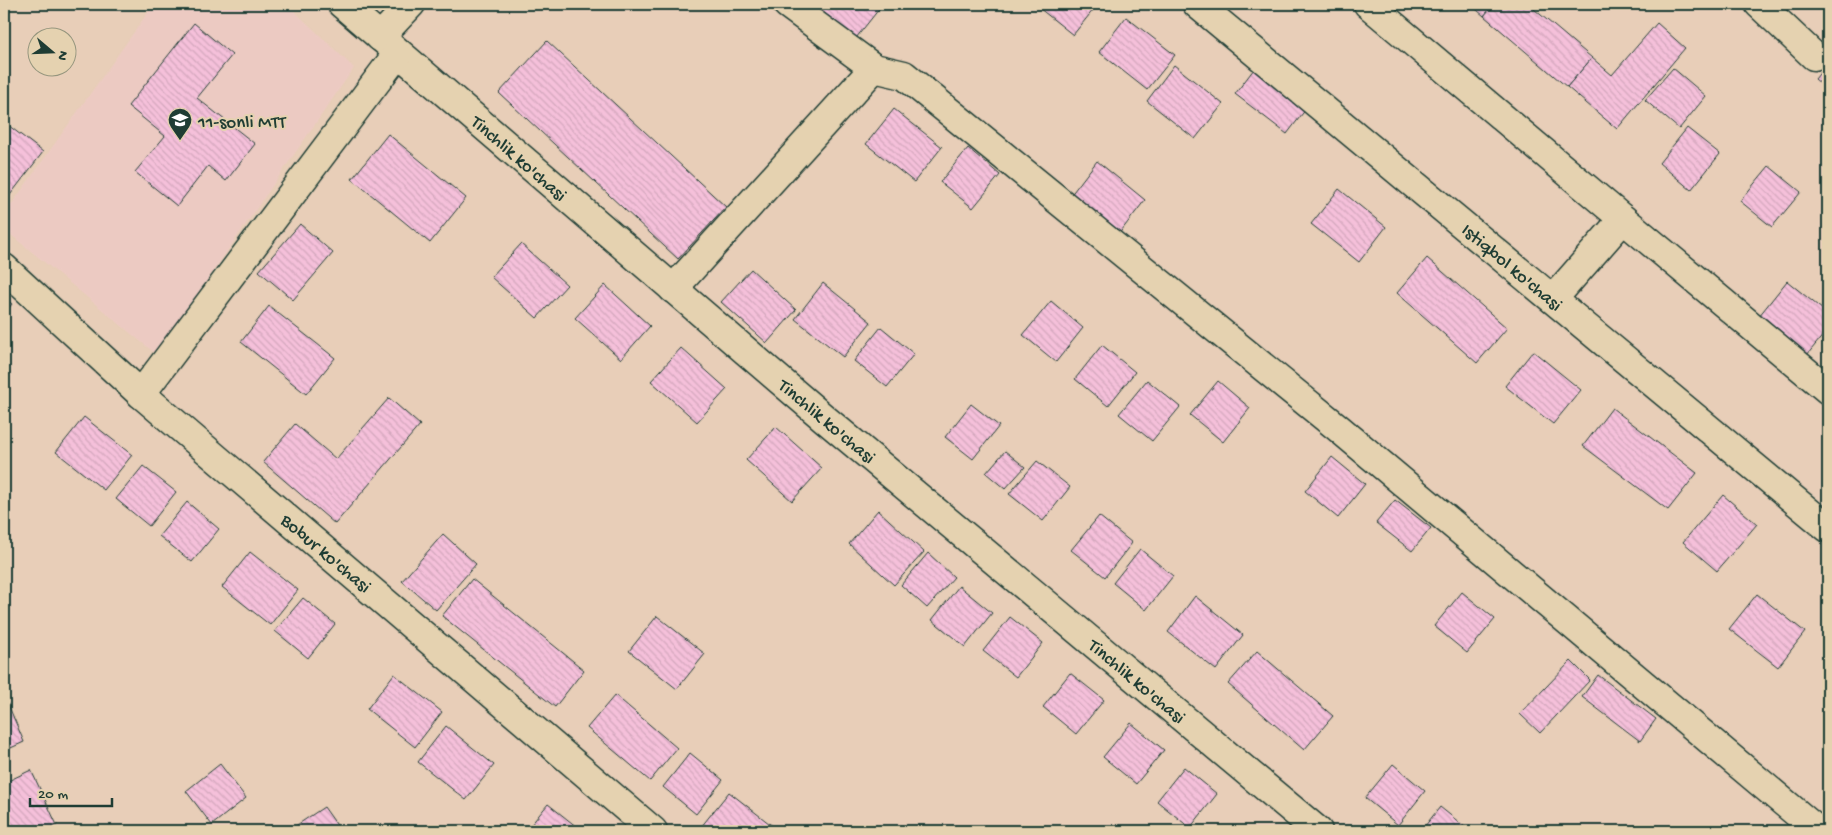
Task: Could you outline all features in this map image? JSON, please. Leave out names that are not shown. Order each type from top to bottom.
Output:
[{"type":"street","name":"Tinchlik ko'chasi","points":[[342,4],[825,419],[1318,831]]},
{"type":"street","points":[[141,394],[389,45],[411,4]]},
{"type":"street","points":[[787,4],[874,68],[904,75],[920,87],[1337,427],[1818,831]]},
{"type":"street","name":"Istiqbol ko'chasi","points":[[1197,4],[1828,528]]},
{"type":"street","points":[[1368,4],[1623,220],[1828,390]]},
{"type":"street","points":[[1759,4],[1814,56]]},
{"type":"street","points":[[674,289],[874,68]]},
{"type":"street","points":[[1553,299],[1623,220]]},
{"type":"street","name":"Bobur ko'chasi","points":[[4,268],[141,394],[654,831]]},
{"type":"shaded area","name":"11-sonli MTT","points":[[154,4],[287,4],[354,68],[156,354],[4,229],[4,215]]},
{"type":"building","points":[[813,4],[883,4],[856,38]]},
{"type":"building","points":[[1034,4],[1098,4],[1073,35]]},
{"type":"building","points":[[1470,4],[1494,4],[1484,16]]},
{"type":"building","points":[[1494,4],[1528,4],[1592,58],[1567,87],[1484,16]]},
{"type":"building","points":[[1126,17],[1175,55],[1147,90],[1099,52]]},
{"type":"building","points":[[194,23],[232,55],[197,98],[255,144],[226,181],[208,166],[177,206],[135,172],[165,136],[128,106]]},
{"type":"building","points":[[1657,23],[1685,48],[1617,129],[1567,87],[1592,58],[1612,75]]},
{"type":"building","points":[[547,41],[726,207],[678,259],[499,93]]},
{"type":"building","points":[[1828,63],[1828,90],[1815,79]]},
{"type":"building","points":[[1174,65],[1223,104],[1195,139],[1147,101]]},
{"type":"building","points":[[1673,68],[1706,96],[1679,129],[1645,100]]},
{"type":"building","points":[[1254,69],[1306,109],[1287,134],[1235,94]]},
{"type":"building","points":[[894,109],[942,147],[914,182],[866,144]]},
{"type":"building","points":[[4,122],[43,152],[4,203]]},
{"type":"building","points":[[1687,128],[1720,154],[1691,190],[1659,163]]},
{"type":"building","points":[[388,134],[466,198],[430,243],[352,179]]},
{"type":"building","points":[[968,148],[1000,175],[973,208],[940,182]]},
{"type":"building","points":[[1097,161],[1145,200],[1118,235],[1070,196]]},
{"type":"building","points":[[1769,166],[1801,192],[1772,227],[1740,201]]},
{"type":"building","points":[[1339,189],[1386,227],[1359,262],[1311,224]]},
{"type":"building","points":[[300,224],[333,253],[293,300],[259,271]]},
{"type":"building","points":[[521,244],[567,285],[537,318],[491,277]]},
{"type":"building","points":[[1427,258],[1507,328],[1477,363],[1397,293]]},
{"type":"building","points":[[751,269],[796,310],[767,343],[721,302]]},
{"type":"building","points":[[1787,281],[1828,314],[1828,329],[1807,355],[1759,316]]},
{"type":"building","points":[[823,283],[871,322],[843,357],[795,319]]},
{"type":"building","points":[[605,285],[650,326],[621,359],[575,318]]},
{"type":"building","points":[[4,297],[12,304],[4,314]]},
{"type":"building","points":[[1051,301],[1083,328],[1056,362],[1023,335]]},
{"type":"building","points":[[269,306],[335,358],[306,394],[241,342]]},
{"type":"building","points":[[881,327],[914,354],[887,387],[854,361]]},
{"type":"building","points":[[1102,345],[1135,372],[1108,406],[1075,379]]},
{"type":"building","points":[[681,348],[727,389],[697,422],[651,381]]},
{"type":"building","points":[[1533,351],[1581,390],[1553,424],[1505,386]]},
{"type":"building","points":[[1147,380],[1180,407],[1152,441],[1119,414]]},
{"type":"building","points":[[1218,381],[1250,408],[1223,442],[1190,415]]},
{"type":"building","points":[[389,398],[420,425],[335,524],[263,462],[295,424],[336,459]]},
{"type":"building","points":[[971,404],[999,426],[973,459],[945,437]]},
{"type":"building","points":[[1612,408],[1697,473],[1668,510],[1583,446]]},
{"type":"building","points":[[84,417],[132,455],[104,490],[56,452]]},
{"type":"building","points":[[776,427],[822,468],[792,501],[746,460]]},
{"type":"building","points":[[1005,451],[1025,467],[1005,489],[986,473]]},
{"type":"building","points":[[1332,457],[1365,484],[1338,518],[1305,491]]},
{"type":"building","points":[[1037,461],[1070,487],[1043,521],[1009,494]]},
{"type":"building","points":[[143,466],[176,492],[149,526],[116,499]]},
{"type":"building","points":[[1723,495],[1757,524],[1717,571],[1683,542]]},
{"type":"building","points":[[1395,500],[1431,528],[1412,551],[1376,523]]},
{"type":"building","points":[[187,502],[219,529],[192,562],[159,536]]},
{"type":"building","points":[[878,510],[924,552],[894,585],[849,544]]},
{"type":"building","points":[[1099,516],[1132,543],[1105,577],[1071,550]]},
{"type":"building","points":[[443,534],[476,564],[436,610],[402,581]]},
{"type":"building","points":[[1140,549],[1173,576],[1146,610],[1113,583]]},
{"type":"building","points":[[250,552],[298,590],[270,625],[222,587]]},
{"type":"building","points":[[928,553],[954,577],[927,608],[901,585]]},
{"type":"building","points":[[472,579],[584,670],[555,707],[442,616]]},
{"type":"building","points":[[959,586],[992,613],[965,647],[932,620]]},
{"type":"building","points":[[1462,592],[1495,619],[1467,653],[1434,626]]},
{"type":"building","points":[[1757,594],[1805,632],[1778,667],[1729,629]]},
{"type":"building","points":[[1195,596],[1243,635],[1216,670],[1168,632]]},
{"type":"building","points":[[303,598],[335,624],[308,658],[275,631]]},
{"type":"building","points":[[657,616],[705,654],[677,689],[629,651]]},
{"type":"building","points":[[1010,617],[1043,643],[1016,677],[983,651]]},
{"type":"building","points":[[1257,651],[1333,716],[1304,750],[1228,684]]},
{"type":"building","points":[[1571,661],[1590,680],[1540,733],[1520,714]]},
{"type":"building","points":[[1070,673],[1104,700],[1076,734],[1043,707]]},
{"type":"building","points":[[394,674],[442,712],[415,747],[367,709]]},
{"type":"building","points":[[1598,675],[1656,719],[1640,741],[1582,697]]},
{"type":"building","points":[[4,695],[24,742],[4,751]]},
{"type":"building","points":[[615,695],[677,748],[650,781],[587,728]]},
{"type":"building","points":[[1131,723],[1164,750],[1136,784],[1103,757]]},
{"type":"building","points":[[446,726],[494,765],[466,800],[418,762]]},
{"type":"building","points":[[690,753],[723,780],[696,814],[663,787]]},
{"type":"building","points":[[220,764],[246,798],[212,825],[186,791]]},
{"type":"building","points":[[1393,764],[1425,791],[1398,825],[1365,798]]},
{"type":"building","points":[[1184,767],[1217,794],[1190,828],[1157,801]]},
{"type":"building","points":[[31,770],[57,825],[45,831],[10,831],[4,817],[4,783]]},
{"type":"building","points":[[729,792],[779,831],[706,831],[701,827]]},
{"type":"building","points":[[548,804],[582,831],[526,831]]},
{"type":"building","points":[[324,807],[341,831],[288,831]]},
{"type":"building","points":[[1440,807],[1470,831],[1421,831]]},
{"type":"place","name":"11-sonli MTT","points":[[180,141]]}]
